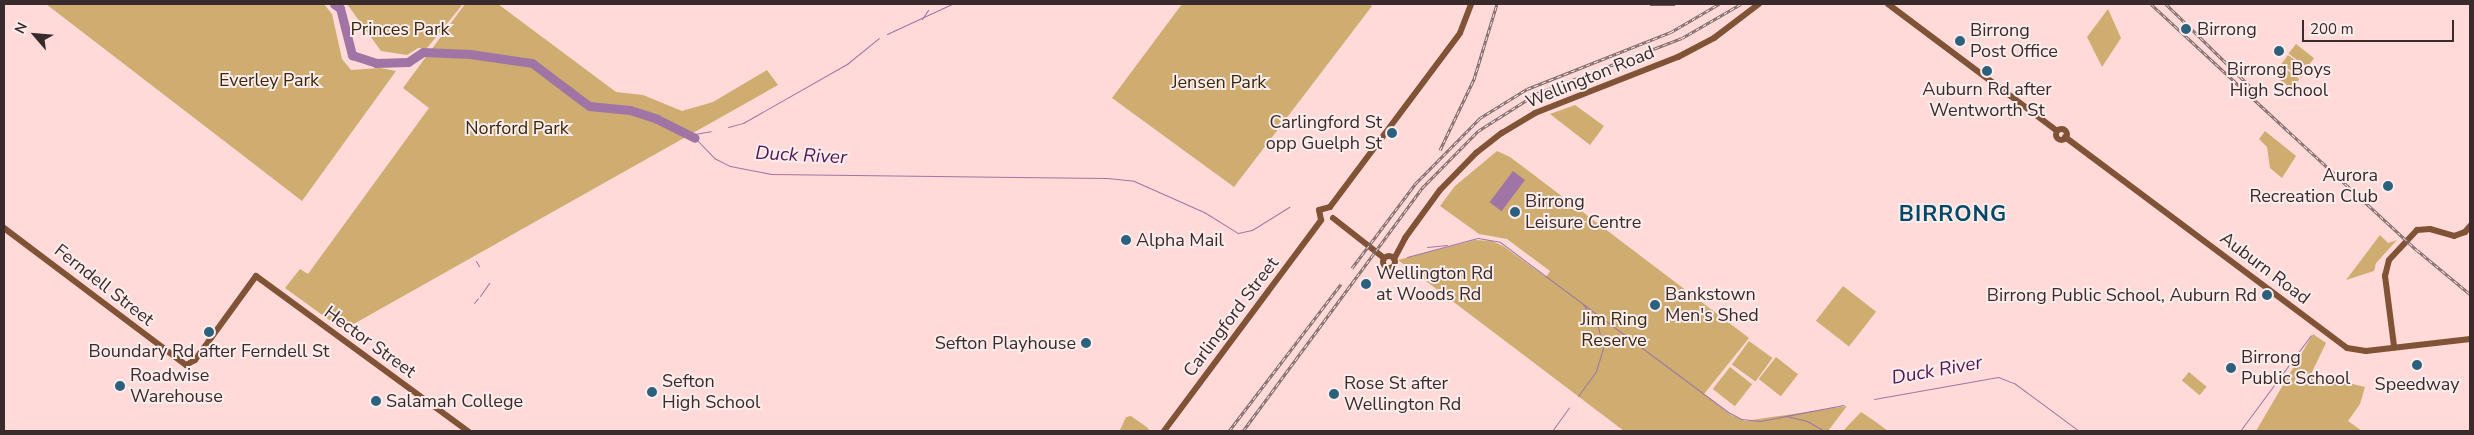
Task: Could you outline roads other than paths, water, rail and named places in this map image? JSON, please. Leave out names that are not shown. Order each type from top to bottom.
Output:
[{"type":"main road","points":[[1321,220],[1328,221],[1332,218],[1330,207],[1460,33],[1471,4]]},
{"type":"main road","name":"Wellington Road","points":[[1332,218],[1389,258],[1456,172],[1502,133],[1535,113],[1678,57],[1714,38],[1760,4]]},
{"type":"main road","name":"Auburn Road","points":[[1888,4],[2056,130],[2065,130],[2065,137],[2342,345],[2358,351],[2470,339]]},
{"type":"main road","name":"Carlingford Street","points":[[1164,431],[1321,220],[1319,210],[1330,207]]},
{"type":"main road","points":[[2394,346],[2386,271],[2394,253],[2420,229],[2454,236],[2465,232],[2470,226]]},
{"type":"main road","name":"Ferndell Street","points":[[4,228],[186,365],[195,360],[256,276]]},
{"type":"main road","name":"Hector Street","points":[[256,276],[468,431]]},
{"type":"waterway","name":"Duck River","points":[[334,4],[340,8],[352,55],[376,63],[408,62],[423,52],[470,54],[532,63],[589,106],[630,110],[657,119],[695,138]]},
{"type":"waterway","points":[[887,34],[952,4]]},
{"type":"waterway","points":[[922,19],[928,10]]},
{"type":"waterway","points":[[728,127],[743,123],[847,64],[879,38]]},
{"type":"waterway","points":[[689,135],[711,131]]},
{"type":"waterway","name":"Duck River","points":[[695,138],[714,158],[730,166],[771,174],[1107,178],[1134,181],[1204,212],[1238,233],[1252,230],[1289,207]]},
{"type":"waterway","name":"Duck River","points":[[1407,257],[1478,238],[1500,242],[1728,412],[1741,419],[1760,421],[1843,405]]},
{"type":"waterway","name":"Duck River","points":[[1427,247],[1447,245]]},
{"type":"waterway","points":[[476,261],[479,266]]},
{"type":"waterway","points":[[480,296],[489,283]]},
{"type":"waterway","points":[[474,303],[478,298]]},
{"type":"waterway","points":[[1578,396],[1596,371],[1603,348],[1598,327],[1583,304]]},
{"type":"waterway","points":[[2240,431],[2311,335]]},
{"type":"waterway","name":"Duck River","points":[[1874,399],[1998,377],[2014,383],[2079,431]]},
{"type":"waterway","points":[[1552,431],[1569,408]]},
{"type":"waterway","points":[[1786,416],[1807,421],[1824,431]]},
{"type":"railway","points":[[1440,150],[1474,79],[1497,4]]},
{"type":"railway","points":[[1650,4],[1675,4]]},
{"type":"railway","points":[[1352,268],[1415,184],[1480,118],[1527,89],[1671,32],[1719,4]]},
{"type":"railway","points":[[1243,431],[1422,188],[1478,131],[1536,94],[1682,38],[1741,4]]},
{"type":"railway","points":[[2151,4],[2417,250],[2470,294]]},
{"type":"railway","points":[[2166,4],[2257,93]]},
{"type":"railway","points":[[1229,431],[1341,284]]},
{"type":"place","name":"Birrong","points":[[2186,29]]},
{"type":"place","name":"Birrong Post Office","points":[[1960,41]]},
{"type":"place","name":"Birrong Boys High School","points":[[2279,51]]},
{"type":"place","name":"Auburn Rd after Wentworth St","points":[[1987,71]]},
{"type":"place","name":"Carlingford St opp Guelph St","points":[[1392,133]]},
{"type":"place","name":"Aurora Recreation Club","points":[[2388,186]]},
{"type":"place","name":"Birrong Leisure Centre","points":[[1515,212]]},
{"type":"place","name":"Alpha Mail","points":[[1126,240]]},
{"type":"place","name":"Wellington Rd at Woods Rd","points":[[1366,284]]},
{"type":"place","name":"Birrong Public School, Auburn Rd","points":[[2267,295]]},
{"type":"place","name":"Bankstown Men's Shed","points":[[1655,305]]},
{"type":"place","name":"Boundary Rd after Ferndell St","points":[[209,332]]},
{"type":"place","name":"Sefton Playhouse","points":[[1086,343]]},
{"type":"place","name":"Speedway","points":[[2417,365]]},
{"type":"place","name":"Birrong Public School","points":[[2231,368]]},
{"type":"place","name":"Roadwise Warehouse","points":[[120,386]]},
{"type":"place","name":"Sefton High School","points":[[652,392]]},
{"type":"place","name":"Rose St after Wellington Rd","points":[[1334,394]]},
{"type":"place","name":"Salamah College","points":[[376,401]]},
{"type":"district","name":"BIRRONG","points":[[1953,215]]},
{"type":"park label","name":"Princes Park","points":[[400,29]]},
{"type":"park label","name":"Everley Park","points":[[269,80]]},
{"type":"park label","name":"Jensen Park","points":[[1219,82]]},
{"type":"park label","name":"Norford Park","points":[[517,128]]},
{"type":"park label","name":"Jim Ring Reserve","points":[[1614,330]]}]
